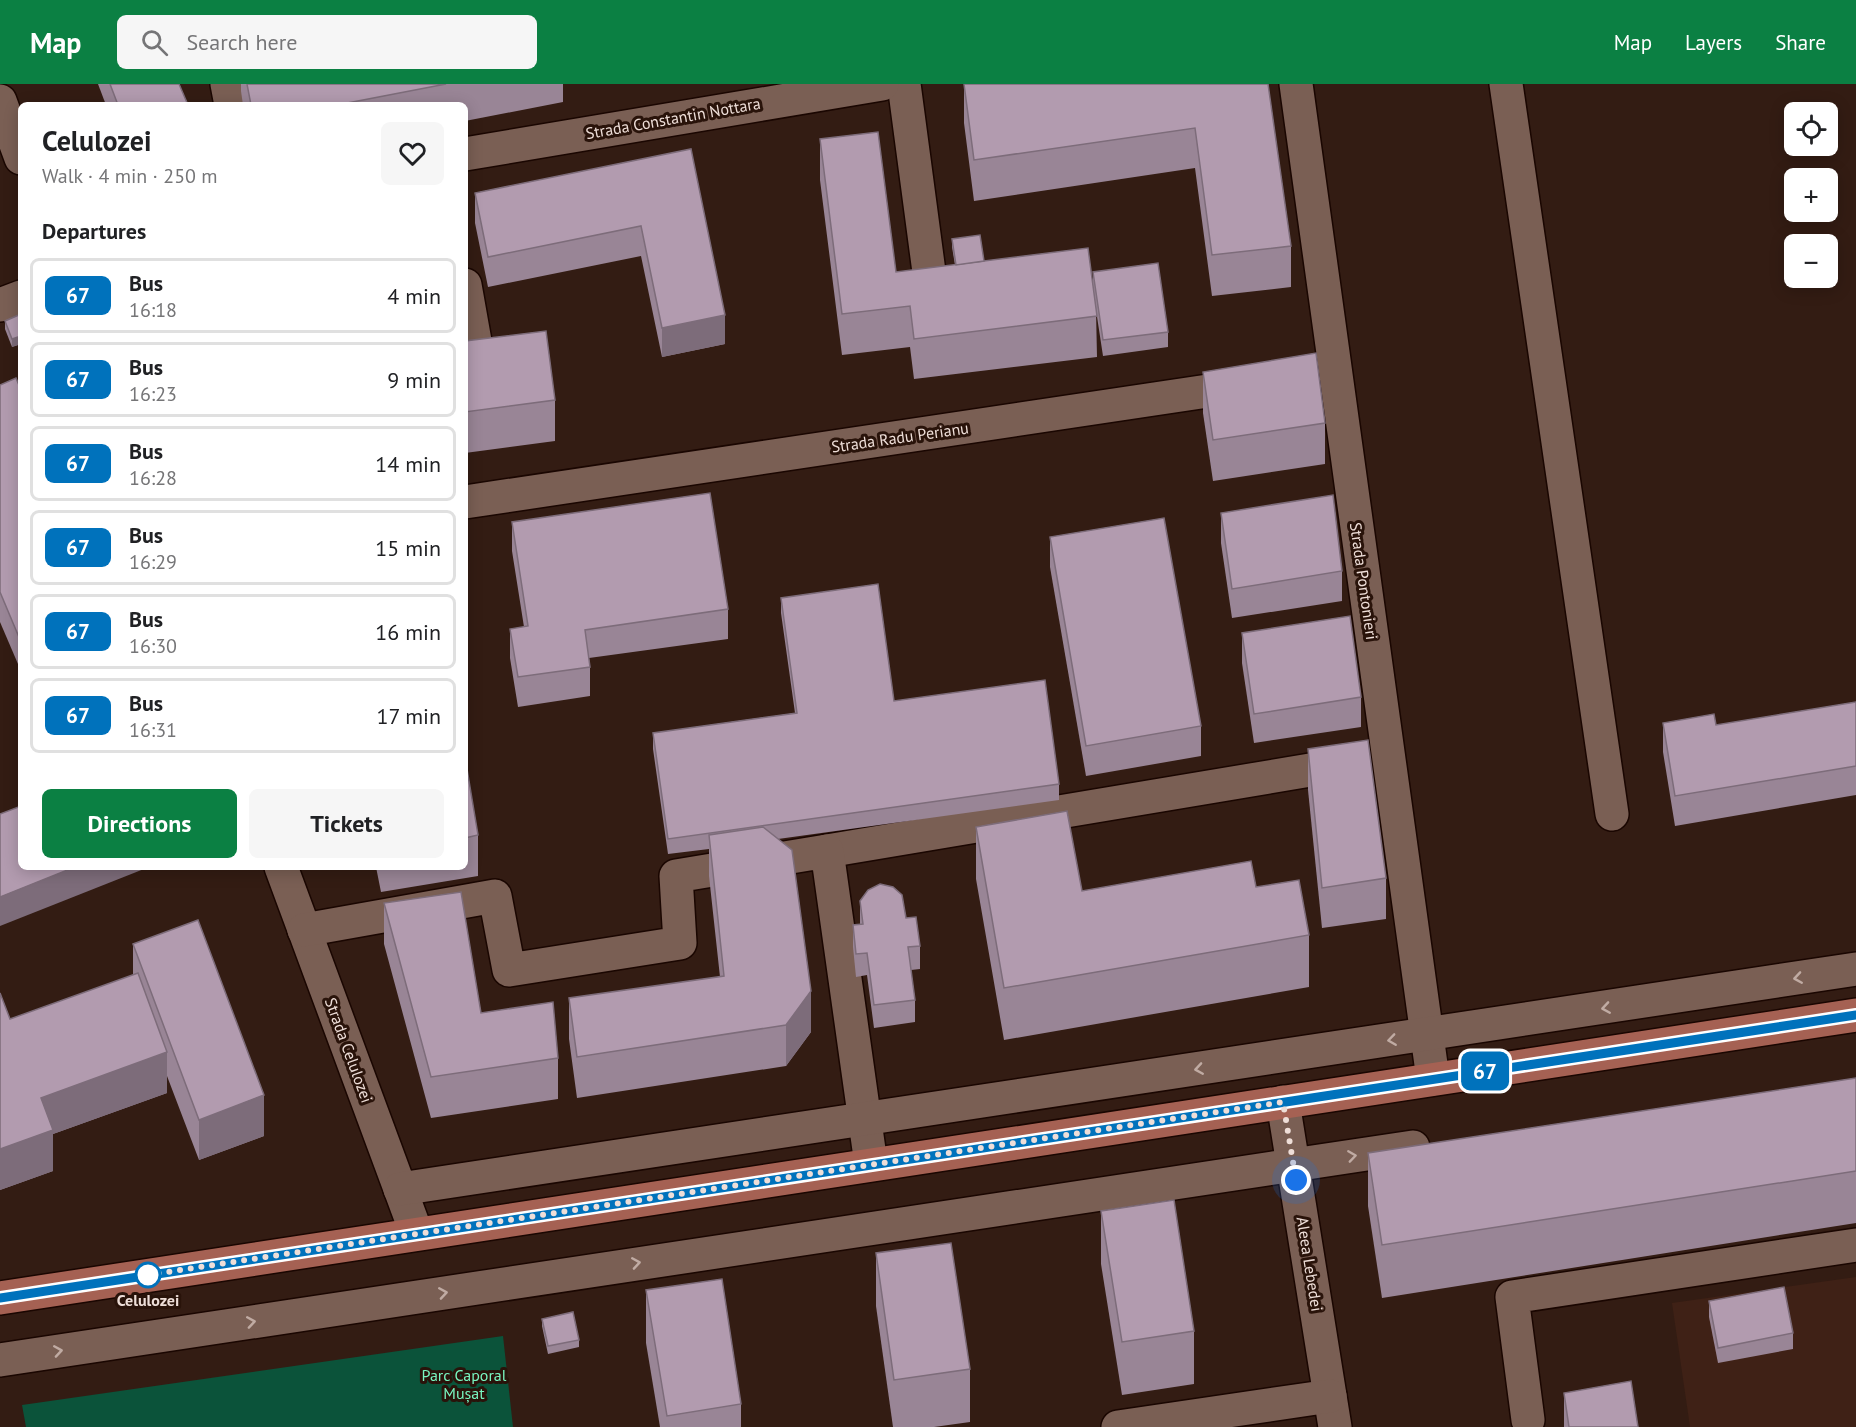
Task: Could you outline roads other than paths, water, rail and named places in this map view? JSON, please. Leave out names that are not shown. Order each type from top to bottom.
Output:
[{"type":"main road","points":[[0,1298],[416,1232],[1856,1015]]},
{"type":"street","points":[[227,84],[230,102]]},
{"type":"street","name":"Strada Constantin Nottara","points":[[468,153],[725,96],[882,84]]},
{"type":"street","points":[[904,84],[931,287]]},
{"type":"street","name":"Strada Pontonieri","points":[[1296,84],[1433,1079]]},
{"type":"street","points":[[1506,84],[1612,814]]},
{"type":"street","points":[[0,101],[18,150]]},
{"type":"street","points":[[0,305],[18,298]]},
{"type":"street","points":[[468,302],[476,347],[468,348]]},
{"type":"street","name":"Strada Radu Perianu","points":[[468,502],[1336,372]]},
{"type":"street","points":[[304,930],[495,896],[509,970],[680,943],[676,876],[1388,758]]},
{"type":"street","points":[[827,851],[871,1164]]},
{"type":"street","name":"Strada Celulozei","points":[[282,870],[416,1232]]},
{"type":"street","points":[[400,1189],[1856,969]]},
{"type":"street","name":"Aleea Lebedei","points":[[1283,1102],[1332,1412]]},
{"type":"street","points":[[0,1360],[1444,1143]]},
{"type":"street","points":[[1528,1420],[1512,1297],[1856,1245]]},
{"type":"street","points":[[1118,1427],[1332,1412]]},
{"type":"place","name":"Celulozei","points":[[148,1275]]},
{"type":"park label","name":"Parc Caporal Mușat","points":[[464,1384]]}]
